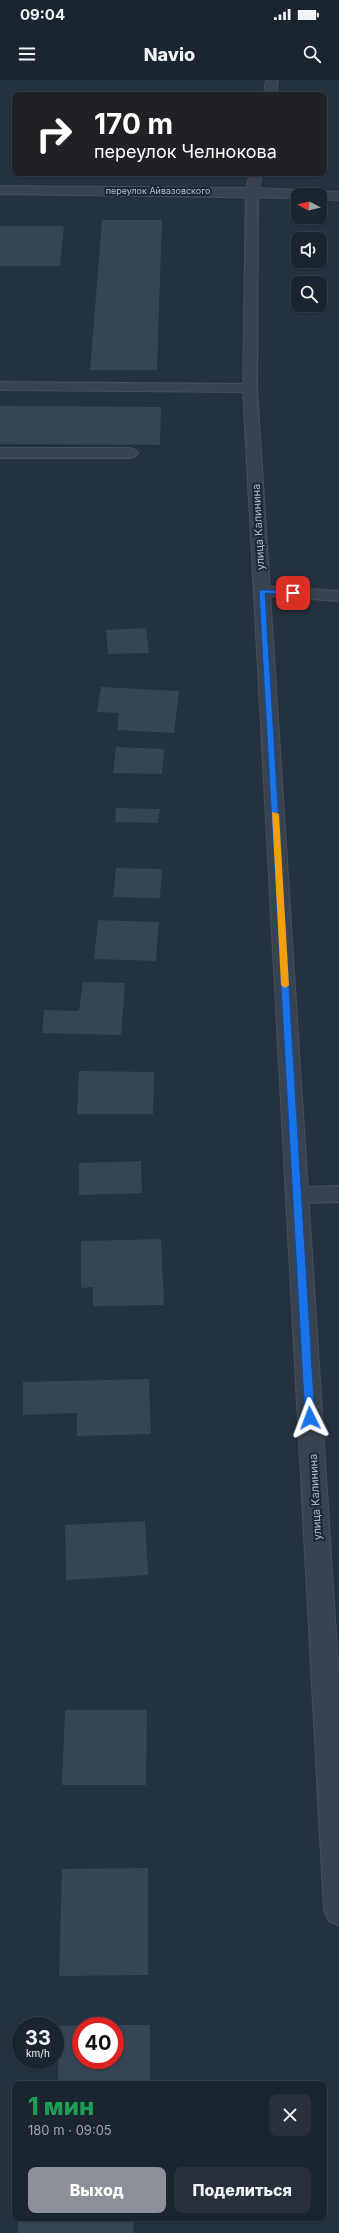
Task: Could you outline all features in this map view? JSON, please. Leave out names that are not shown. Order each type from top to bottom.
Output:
[{"type":"street","points":[[270,92],[272,80]]},
{"type":"street","name":"переулок Айвазовского","points":[[0,190],[254,183],[291,190]]},
{"type":"street","name":"улица Калинина","points":[[254,183],[250,388],[339,1911]]},
{"type":"street","points":[[327,195],[339,196]]},
{"type":"street","points":[[0,386],[250,388]]},
{"type":"street","points":[[0,453],[130,453]]},
{"type":"street","points":[[262,591],[339,596]]},
{"type":"street","points":[[297,1195],[339,1194]]},
{"type":"building","points":[[102,220],[162,220],[157,370],[90,370]]},
{"type":"building","points":[[0,226],[64,226],[60,266],[0,266]]},
{"type":"building","points":[[0,406],[161,407],[160,445],[0,444]]},
{"type":"building","points":[[146,628],[149,653],[108,654],[106,630]]},
{"type":"building","points":[[101,687],[179,691],[174,733],[117,730],[119,713],[97,712]]},
{"type":"building","points":[[116,747],[164,749],[162,774],[113,773]]},
{"type":"building","points":[[116,808],[160,809],[158,823],[115,822]]},
{"type":"building","points":[[116,868],[162,869],[160,898],[113,897]]},
{"type":"building","points":[[98,920],[159,922],[156,961],[94,959]]},
{"type":"building","points":[[83,982],[125,983],[121,1035],[42,1033],[44,1010],[79,1011]]},
{"type":"building","points":[[79,1071],[154,1072],[153,1114],[77,1114]]},
{"type":"building","points":[[141,1161],[142,1193],[79,1195],[79,1163]]},
{"type":"building","points":[[161,1239],[164,1305],[93,1306],[93,1287],[81,1288],[81,1241]]},
{"type":"building","points":[[149,1379],[151,1434],[77,1436],[77,1413],[23,1415],[23,1382]]},
{"type":"building","points":[[145,1521],[148,1575],[66,1580],[65,1525]]},
{"type":"building","points":[[65,1710],[147,1710],[146,1785],[62,1785]]},
{"type":"building","points":[[148,1868],[148,1975],[59,1976],[62,1869]]},
{"type":"building","points":[[72,2025],[72,2069],[124,2069],[124,2025],[150,2025],[150,2081],[58,2081],[58,2069],[64,2069],[64,2026]]},
{"type":"building","points":[[18,2221],[133,2221],[134,2233],[18,2233]]},
{"type":"slow traffic","points":[[275,814],[285,985]]},
{"type":"route","points":[[293,593],[262,591],[310,1418]]}]
